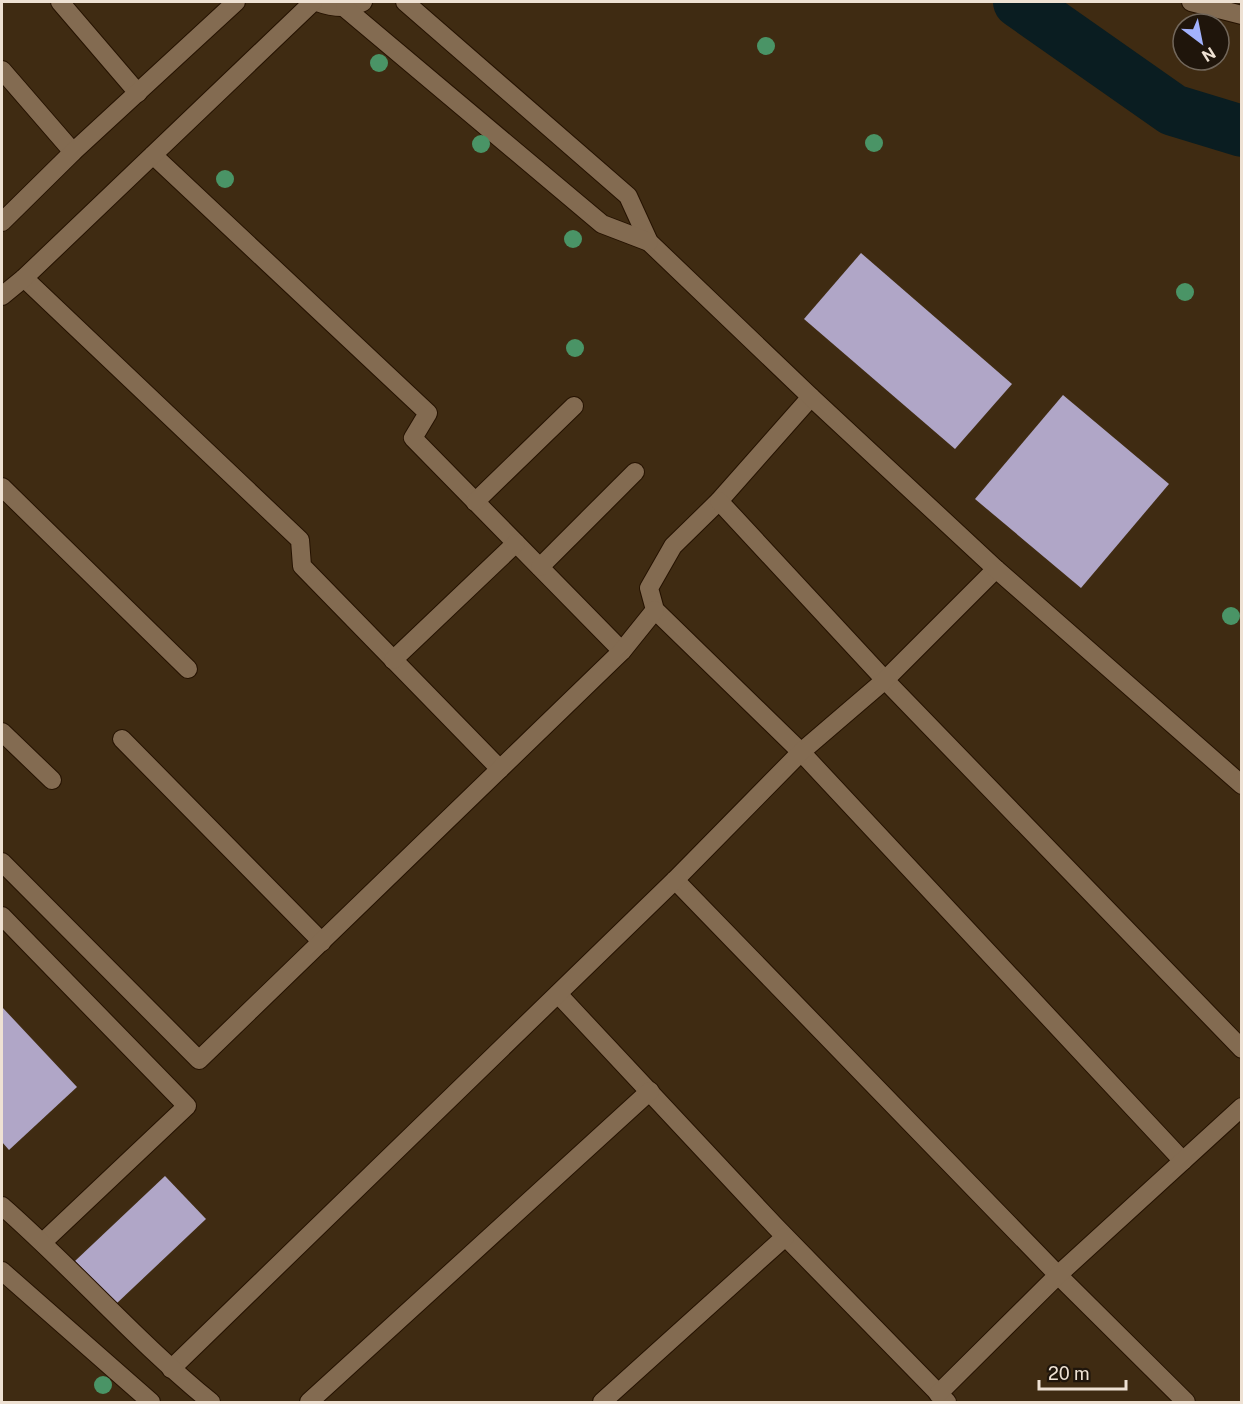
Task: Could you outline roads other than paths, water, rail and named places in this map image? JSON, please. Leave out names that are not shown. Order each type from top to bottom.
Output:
[{"type":"street","points":[[60,2],[138,93]]},
{"type":"street","points":[[2,222],[73,152],[236,2]]},
{"type":"street","points":[[2,296],[24,278],[315,2],[329,7],[345,8],[363,2]]},
{"type":"street","points":[[405,2],[628,196],[649,242],[996,569],[1242,785]]},
{"type":"street","points":[[1191,2],[1242,15]]},
{"type":"street","points":[[345,8],[602,224],[649,242]]},
{"type":"street","points":[[2,70],[73,152]]},
{"type":"street","points":[[153,155],[428,413],[413,438],[622,651]]},
{"type":"street","points":[[24,278],[300,540],[302,566],[500,769]]},
{"type":"street","points":[[812,397],[719,501],[673,546],[649,588],[655,610],[801,752],[1183,1161]]},
{"type":"street","points":[[475,502],[574,405]]},
{"type":"street","points":[[540,567],[635,472]]},
{"type":"street","points":[[2,487],[188,669]]},
{"type":"street","points":[[719,501],[885,680],[1242,1049]]},
{"type":"street","points":[[393,660],[516,543]]},
{"type":"street","points":[[171,1369],[675,880],[801,752],[885,680],[996,569]]},
{"type":"street","points":[[2,862],[199,1060],[622,651],[655,610]]},
{"type":"street","points":[[2,732],[52,780]]},
{"type":"street","points":[[122,739],[322,942]]},
{"type":"street","points":[[675,880],[1058,1275],[1186,1402]]},
{"type":"street","points":[[2,916],[187,1106],[43,1242]]},
{"type":"street","points":[[558,994],[785,1237],[942,1398],[1058,1275],[1242,1107]]},
{"type":"street","points":[[309,1402],[650,1091]]},
{"type":"street","points":[[2,1206],[43,1242],[171,1369],[211,1402]]},
{"type":"street","points":[[602,1402],[785,1237]]},
{"type":"street","points":[[2,1271],[151,1402]]},
{"type":"waterway","points":[[1019,2],[1173,110],[1242,131]]}]
